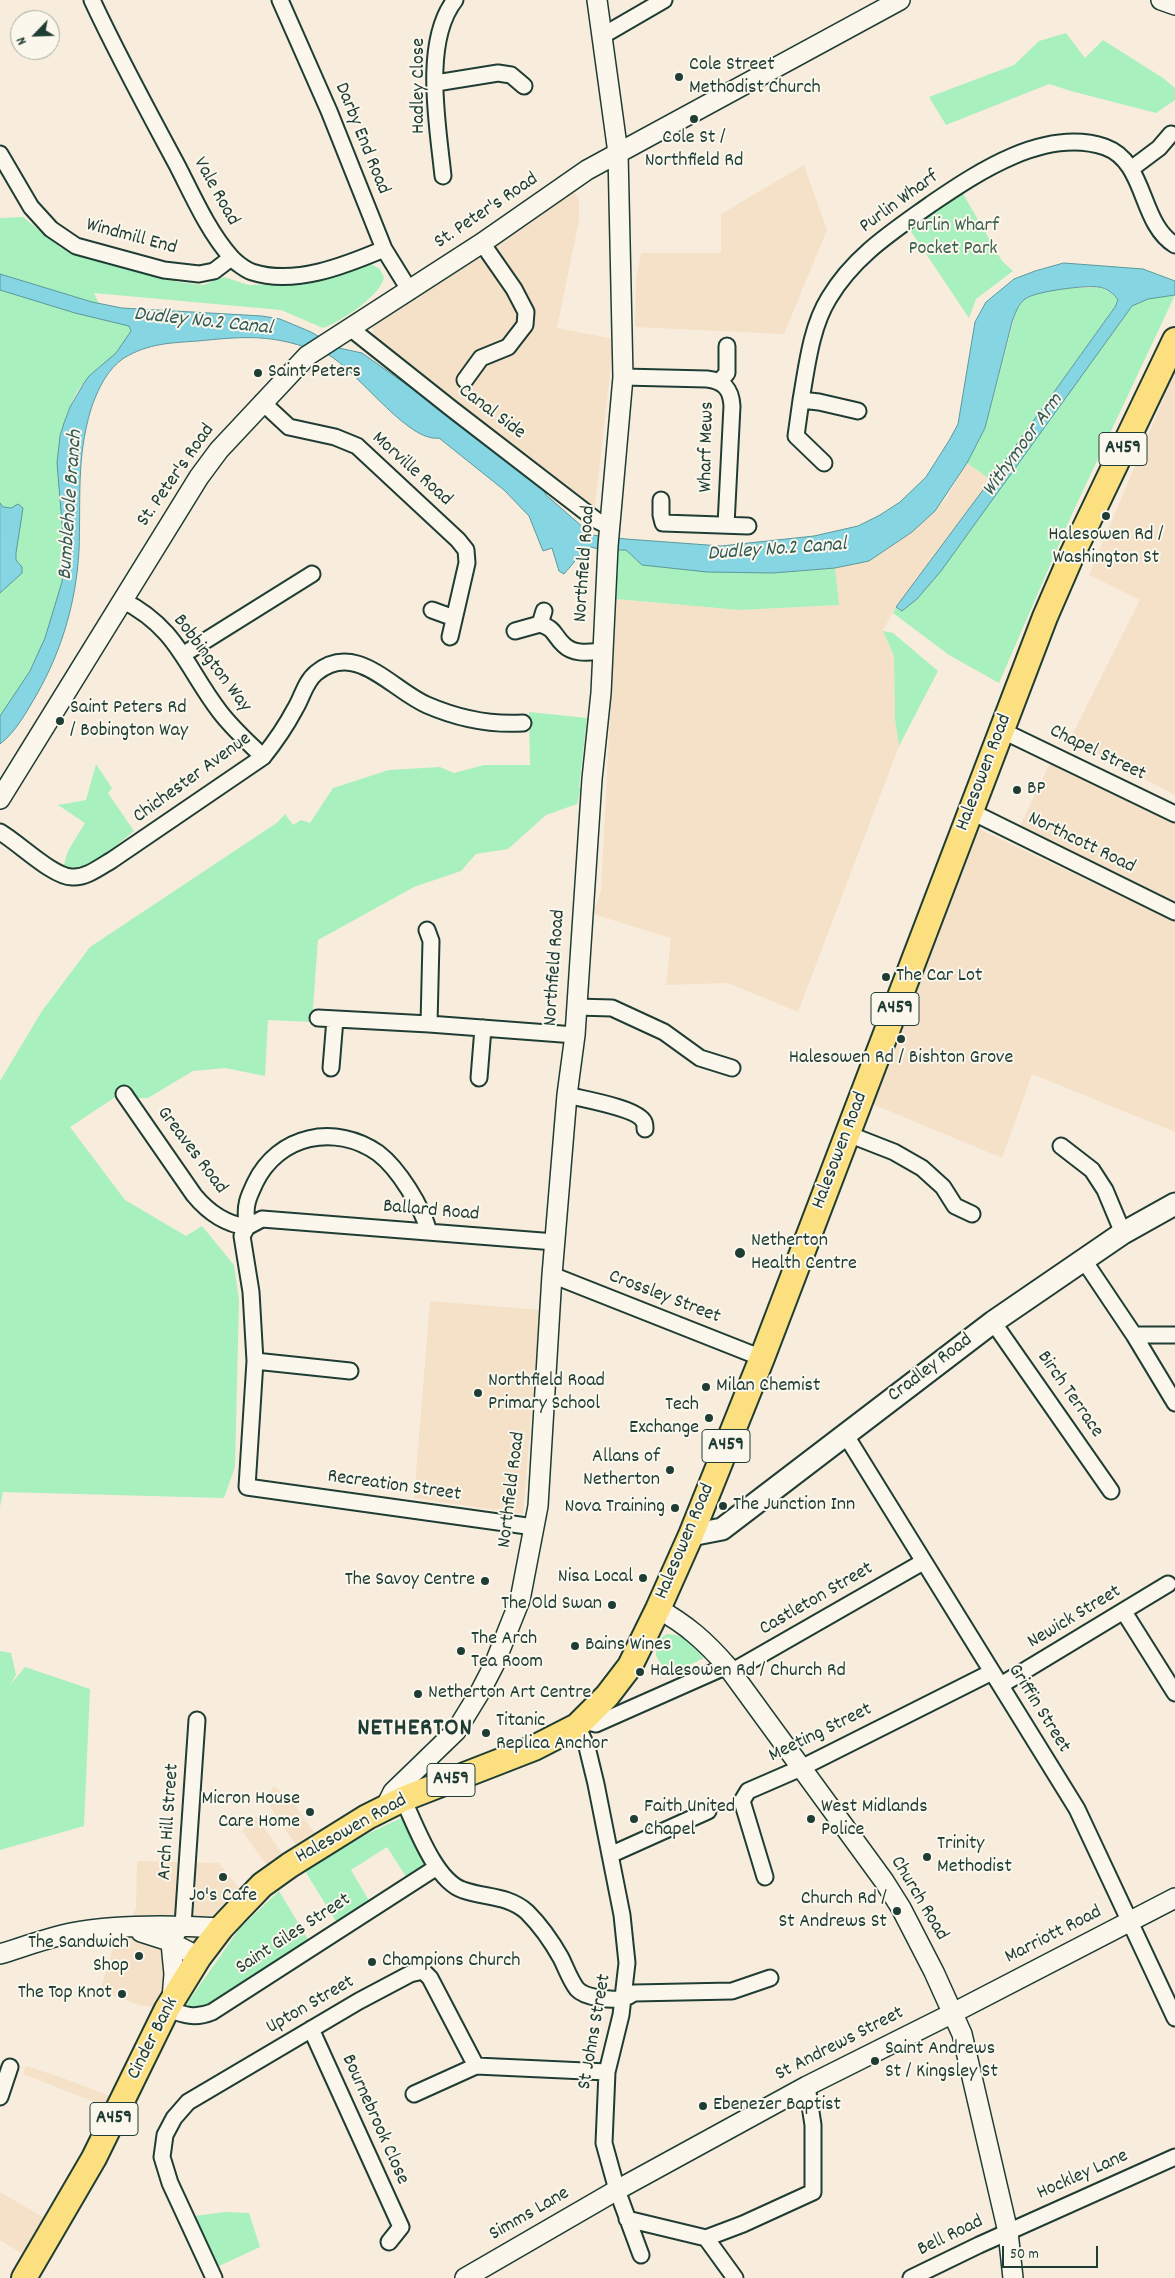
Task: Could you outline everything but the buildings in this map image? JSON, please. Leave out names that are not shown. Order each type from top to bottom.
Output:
[{"type":"main road","name":"Halesowen Road","points":[[229,1919],[262,1885],[303,1856],[394,1804],[534,1748],[580,1723],[607,1696],[630,1666],[691,1535],[762,1358],[1045,617],[1071,557],[1175,340]]},
{"type":"main road","name":"Cradley Road","points":[[691,1535],[722,1529],[994,1322],[1083,1259],[1123,1233],[1175,1204]]},
{"type":"main road","name":"Cinder Bank","points":[[24,2278],[94,2158],[170,2005],[199,1957],[229,1919]]},
{"type":"street","name":"Vale Road","points":[[92,0],[112,42],[208,224],[231,258],[251,272],[279,276],[319,272],[352,262],[384,249]]},
{"type":"street","name":"Darby End Road","points":[[280,0],[329,111],[384,249],[410,291]]},
{"type":"street","name":"Hadley Close","points":[[443,176],[436,83],[437,50],[441,25],[447,10],[455,0]]},
{"type":"street","name":"Northfield Road","points":[[394,1804],[393,1792],[456,1731],[472,1707],[494,1665],[520,1600],[534,1527],[539,1487],[552,1275],[567,1095],[575,1035],[592,779],[603,652],[607,565],[624,377],[618,153],[597,0]]},
{"type":"street","points":[[602,36],[664,0]]},
{"type":"street","name":"St. Peter's Road","points":[[0,799],[199,477],[219,450],[307,356],[410,291],[587,170],[900,0]]},
{"type":"street","points":[[1161,0],[1175,5]]},
{"type":"street","points":[[436,83],[498,73],[511,75],[524,86]]},
{"type":"street","points":[[1131,170],[1160,148],[1171,134]]},
{"type":"street","name":"Purlin Wharf","points":[[824,463],[796,436],[807,366],[822,311],[849,269],[873,245],[948,192],[991,165],[1024,152],[1052,145],[1071,143],[1106,148],[1123,158],[1131,170],[1156,228],[1164,238],[1175,245]]},
{"type":"street","name":"Windmill End","points":[[0,154],[31,206],[50,229],[76,246],[164,270],[198,274],[214,271],[231,258]]},
{"type":"street","points":[[465,380],[481,358],[508,347],[525,325],[526,312],[514,289],[482,243]]},
{"type":"street","name":"Canal Side","points":[[344,331],[535,472],[596,520],[610,527]]},
{"type":"street","points":[[720,381],[727,373],[727,346]]},
{"type":"street","name":"Wharf Mews","points":[[624,377],[707,379],[720,381],[728,389],[732,406],[726,525]]},
{"type":"street","points":[[801,400],[858,411]]},
{"type":"street","name":"Morville Road","points":[[262,402],[289,427],[335,437],[357,446],[458,540],[466,550],[467,563],[450,638]]},
{"type":"street","points":[[661,500],[663,523],[748,526]]},
{"type":"street","points":[[184,654],[312,574]]},
{"type":"street","name":"Bobbington Way","points":[[122,600],[156,623],[184,654],[220,712],[263,757]]},
{"type":"street","points":[[432,610],[454,618]]},
{"type":"street","points":[[515,631],[542,617],[563,645],[577,652],[603,652]]},
{"type":"street","name":"Chichester Avenue","points":[[0,832],[59,874],[73,878],[88,874],[120,855],[263,757],[281,733],[310,680],[323,668],[336,663],[348,662],[364,665],[425,704],[452,714],[494,723],[523,723]]},
{"type":"street","name":"Chapel Street","points":[[1001,730],[1175,814]]},
{"type":"street","name":"Northcott Road","points":[[970,812],[1175,912]]},
{"type":"street","points":[[427,930],[431,941],[429,1024]]},
{"type":"street","points":[[576,1006],[612,1008],[664,1032],[700,1058],[732,1068]]},
{"type":"street","points":[[318,1018],[575,1035]]},
{"type":"street","points":[[331,1068],[334,1019]]},
{"type":"street","points":[[479,1078],[483,1028]]},
{"type":"street","name":"Greaves Road","points":[[124,1094],[194,1195],[207,1210],[233,1225],[247,1227]]},
{"type":"street","points":[[567,1095],[618,1107],[638,1115],[644,1121],[645,1129]]},
{"type":"street","points":[[848,1134],[894,1152],[922,1168],[943,1187],[955,1206],[972,1214]]},
{"type":"street","points":[[350,1371],[255,1361],[251,1292],[242,1236],[247,1227],[246,1204],[258,1176],[278,1153],[303,1140],[333,1136],[378,1153],[388,1163],[419,1207],[429,1232]]},
{"type":"street","points":[[1061,1146],[1092,1170],[1105,1190],[1123,1233]]},
{"type":"street","name":"Ballard Road","points":[[247,1227],[262,1219],[555,1242]]},
{"type":"street","points":[[1083,1259],[1134,1335],[1175,1403]]},
{"type":"street","name":"Crossley Street","points":[[552,1275],[762,1358]]},
{"type":"street","name":"Birch Terrace","points":[[994,1322],[1111,1490]]},
{"type":"street","points":[[1134,1335],[1175,1335]]},
{"type":"street","name":"Recreation Street","points":[[255,1361],[247,1487],[534,1527]]},
{"type":"street","name":"Griffin Street","points":[[846,1434],[923,1562],[1077,1809],[1175,2018]]},
{"type":"street","name":"Castleton Street","points":[[580,1723],[596,1724],[729,1669],[923,1562]]},
{"type":"street","name":"Newick Street","points":[[1001,1685],[1168,1584]]},
{"type":"street","name":"Church Road","points":[[658,1609],[680,1622],[706,1642],[729,1669],[901,1908],[962,2034],[1008,2232],[1014,2278]]},
{"type":"street","points":[[1124,1612],[1175,1692]]},
{"type":"street","name":"Meeting Street","points":[[765,1877],[742,1801],[748,1791],[801,1768],[992,1672]]},
{"type":"street","name":"Arch Hill Street","points":[[183,1925],[196,1720]]},
{"type":"street","name":"St Johns Street","points":[[580,1723],[587,1747],[610,1855],[622,1915],[628,1963],[624,1998],[607,2072],[604,2142],[617,2190],[641,2255]]},
{"type":"street","points":[[429,1758],[426,1771],[432,1788]]},
{"type":"street","points":[[394,1804],[437,1867],[460,1890],[498,1897],[513,1902],[527,1912],[550,1941],[572,1980],[583,1994],[599,1998],[624,1998],[634,1993],[732,1991],[770,1978]]},
{"type":"street","points":[[610,1855],[708,1811]]},
{"type":"street","name":"Saint Giles Street","points":[[170,2005],[187,2016],[200,2017],[212,2012],[437,1867]]},
{"type":"street","name":"Marriott Road","points":[[953,2013],[1175,1898]]},
{"type":"street","points":[[0,1954],[70,1934],[101,1929],[183,1925],[229,1919]]},
{"type":"street","points":[[170,2005],[174,1974],[171,1942],[183,1925]]},
{"type":"street","points":[[130,1928],[171,1942],[199,1957]]},
{"type":"street","name":"Upton Street","points":[[214,2278],[170,2183],[162,2157],[165,2135],[174,2118],[188,2102],[311,2029],[410,1974],[423,1970],[430,1978],[476,2066]]},
{"type":"street","name":"St Andrews Street","points":[[617,2190],[807,2086],[953,2013]]},
{"type":"street","name":"Bournebrook Close","points":[[311,2029],[408,2225],[389,2242]]},
{"type":"street","points":[[414,2094],[476,2066],[607,2072]]},
{"type":"street","points":[[0,2097],[10,2067]]},
{"type":"street","points":[[627,2219],[706,2238],[813,2192],[813,2125],[807,2086]]},
{"type":"street","name":"Hockley Lane","points":[[1008,2232],[1175,2157]]},
{"type":"street","name":"Simms Lane","points":[[465,2278],[617,2190]]},
{"type":"street","name":"Bell Road","points":[[911,2278],[1008,2232]]},
{"type":"street","points":[[706,2238],[735,2278]]},
{"type":"shaded area","points":[[804,165],[827,230],[784,334],[635,327],[636,280],[641,253],[721,253],[721,214]]},
{"type":"shaded area","points":[[574,191],[579,199],[579,220],[557,328],[614,339],[594,514],[376,341],[372,328],[376,320]]},
{"type":"shaded area","points":[[1175,371],[1175,795],[1070,739],[1140,600],[1089,575]]},
{"type":"shaded area","points":[[967,463],[991,480],[896,607],[883,630],[894,656],[895,719],[899,746],[798,1012],[728,983],[666,985],[671,938],[593,914],[601,891],[616,599],[740,610],[838,605],[835,568],[869,561],[912,532],[947,497]]},
{"type":"shaded area","points":[[1051,761],[1175,823],[1175,901],[1020,826]]},
{"type":"shaded area","points":[[979,829],[1175,922],[1175,1132],[1032,1074],[1002,1158],[870,1103],[907,1018]]},
{"type":"shaded area","name":"Northfield Road Primary School","points":[[430,1301],[540,1310],[523,1514],[414,1498]]},
{"type":"shaded area","points":[[274,1786],[293,1802],[322,1844],[303,1856],[265,1799]]},
{"type":"shaded area","points":[[256,1816],[290,1865],[275,1877],[242,1831]]},
{"type":"shaded area","points":[[137,1861],[219,1863],[248,1900],[167,2009],[139,2005],[100,1991],[119,1928],[130,1928],[136,1907]]},
{"type":"shaded area","points":[[26,2066],[123,2101],[118,2111],[23,2074]]},
{"type":"shaded area","points":[[0,2192],[56,2225],[34,2261],[0,2240]]},
{"type":"green space","points":[[1066,33],[1085,58],[1103,40],[1163,78],[1175,88],[1175,100],[1156,113],[1049,84],[946,125],[929,97],[1014,65],[1039,41]]},
{"type":"green space","name":"Purlin Wharf Pocket Park","points":[[962,192],[1002,261],[1013,271],[976,299],[969,318],[910,230]]},
{"type":"green space","points":[[23,217],[61,248],[112,265],[178,282],[203,285],[224,277],[249,285],[312,283],[371,264],[380,269],[384,278],[381,285],[367,301],[348,315],[323,328],[281,310],[94,293],[106,319],[130,326],[131,331],[110,360],[83,383],[74,397],[65,420],[60,436],[64,515],[64,563],[58,603],[34,664],[0,716],[0,218]]},
{"type":"green space","points":[[1099,287],[1115,295],[1118,300],[1115,307],[991,480],[967,463],[985,428],[1016,311],[1026,298],[1033,294],[1051,290]]},
{"type":"green space","points":[[1175,295],[1073,512],[999,683],[949,655],[893,613],[896,607],[902,611],[1132,306],[1148,299]]},
{"type":"green space","points":[[618,550],[626,550],[642,565],[773,573],[835,568],[839,605],[740,610],[616,599]]},
{"type":"green space","points":[[883,631],[893,633],[938,671],[899,746],[895,719],[894,656]]},
{"type":"green space","points":[[529,712],[587,718],[579,788],[581,788],[577,804],[546,815],[508,849],[476,854],[461,871],[414,887],[318,940],[312,1022],[268,1020],[265,1076],[225,1068],[193,1071],[148,1098],[114,1098],[70,1127],[125,1200],[186,1236],[202,1226],[234,1265],[239,1300],[235,1467],[224,1498],[3,1492],[0,1507],[0,1081],[42,1011],[90,947],[278,822],[285,814],[293,825],[301,820],[310,823],[333,788],[389,770],[440,767],[454,773],[484,765],[530,765]]},
{"type":"green space","points":[[96,764],[112,788],[108,793],[134,831],[102,856],[83,865],[63,868],[68,851],[85,823],[58,805],[86,800]]},
{"type":"green space","points":[[667,1634],[684,1638],[704,1658],[668,1675],[656,1656],[656,1641]]},
{"type":"green space","points":[[0,1651],[11,1653],[16,1675],[10,1685],[25,1667],[90,1689],[84,1826],[0,1850]]},
{"type":"green space","points":[[403,1817],[407,1821],[426,1862],[423,1868],[407,1878],[387,1847],[351,1870],[371,1904],[339,1926],[305,1871],[363,1836]]},
{"type":"green space","points":[[279,1891],[309,1941],[203,2009],[193,2011],[186,2005],[240,1928]]},
{"type":"green space","points":[[226,2212],[249,2213],[260,2247],[217,2267],[194,2216]]},
{"type":"water","points":[[1064,263],[1143,269],[1175,281],[1175,295],[1148,299],[1132,306],[941,571],[917,599],[902,611],[896,607],[1006,459],[1115,307],[1118,300],[1110,292],[1102,288],[1093,287],[1061,289],[1039,293],[1025,299],[1020,304],[1012,322],[985,428],[967,463],[935,511],[912,532],[869,561],[835,568],[773,573],[707,572],[642,565],[626,550],[602,550],[591,547],[581,554],[564,574],[559,571],[552,548],[543,551],[529,516],[504,490],[439,438],[427,436],[398,418],[339,362],[327,354],[291,343],[265,338],[227,338],[169,343],[133,353],[118,363],[103,381],[93,402],[86,427],[81,462],[79,551],[75,589],[60,643],[46,677],[29,707],[16,727],[0,744],[0,716],[30,671],[45,638],[62,582],[64,547],[57,463],[60,436],[64,423],[70,407],[89,376],[116,353],[131,331],[129,326],[75,313],[0,290],[0,274],[92,302],[122,308],[262,316],[280,319],[311,332],[339,348],[362,353],[486,441],[543,487],[546,495],[592,535],[721,546],[814,536],[858,526],[900,502],[926,477],[958,424],[975,322],[986,302],[1014,279]]},
{"type":"water","points":[[0,503],[3,507],[11,508],[18,504],[23,508],[16,553],[16,560],[22,567],[22,573],[0,593]]},
{"type":"place","name":"Cole Street Methodist Church","points":[[679,77]]},
{"type":"place","name":"Cole St / Northfield Rd","points":[[694,119]]},
{"type":"place","name":"Saint Peters","points":[[258,373]]},
{"type":"place","name":"Halesowen Rd / Washington St","points":[[1106,516]]},
{"type":"place","name":"Saint Peters Rd / Bobington Way","points":[[60,721]]},
{"type":"place","name":"BP","points":[[1017,790]]},
{"type":"place","name":"The Car Lot","points":[[886,977]]},
{"type":"place","name":"Halesowen Rd / Bishton Grove","points":[[901,1039]]},
{"type":"place","name":"Netherton Health Centre","points":[[740,1253]]},
{"type":"place","name":"Milan Chemist","points":[[706,1387]]},
{"type":"place","name":"Northfield Road Primary School","points":[[478,1393]]},
{"type":"place","name":"Tech Exchange","points":[[709,1418]]},
{"type":"place","name":"Allans of Netherton","points":[[670,1470]]},
{"type":"place","name":"The Junction Inn","points":[[723,1506]]},
{"type":"place","name":"Nova Training","points":[[675,1508]]},
{"type":"place","name":"Nisa Local","points":[[643,1578]]},
{"type":"place","name":"The Savoy Centre","points":[[485,1581]]},
{"type":"place","name":"The Old Swan","points":[[612,1605]]},
{"type":"place","name":"Bains Wines","points":[[575,1646]]},
{"type":"place","name":"The Arch Tea Room","points":[[461,1651]]},
{"type":"place","name":"Halesowen Rd / Church Rd","points":[[640,1672]]},
{"type":"place","name":"Netherton Art Centre","points":[[418,1694]]},
{"type":"place","name":"Titanic Replica Anchor","points":[[486,1733]]},
{"type":"place","name":"Micron House Care Home","points":[[310,1812]]},
{"type":"place","name":"Faith United Chapel","points":[[634,1819]]},
{"type":"place","name":"West Midlands Police","points":[[811,1819]]},
{"type":"place","name":"Trinity Methodist","points":[[927,1857]]},
{"type":"place","name":"Jo's Cafe","points":[[223,1877]]},
{"type":"place","name":"Church Rd / St Andrews St","points":[[897,1911]]},
{"type":"place","name":"The Sandwich Shop","points":[[139,1956]]},
{"type":"place","name":"Champions Church","points":[[372,1962]]},
{"type":"place","name":"The Top Knot","points":[[122,1994]]},
{"type":"place","name":"Saint Andrews St / Kingsley St","points":[[875,2061]]},
{"type":"place","name":"Ebenezer Baptist","points":[[703,2106]]},
{"type":"district","name":"NETHERTON","points":[[415,1731]]},
{"type":"water label","name":"Dudley No.2 Canal","points":[[203,323]]},
{"type":"water label","name":"Withymoor Arm","points":[[1024,446]]},
{"type":"water label","name":"Bumblehole Branch","points":[[72,505]]},
{"type":"water label","name":"Dudley No.2 Canal","points":[[777,551]]}]
